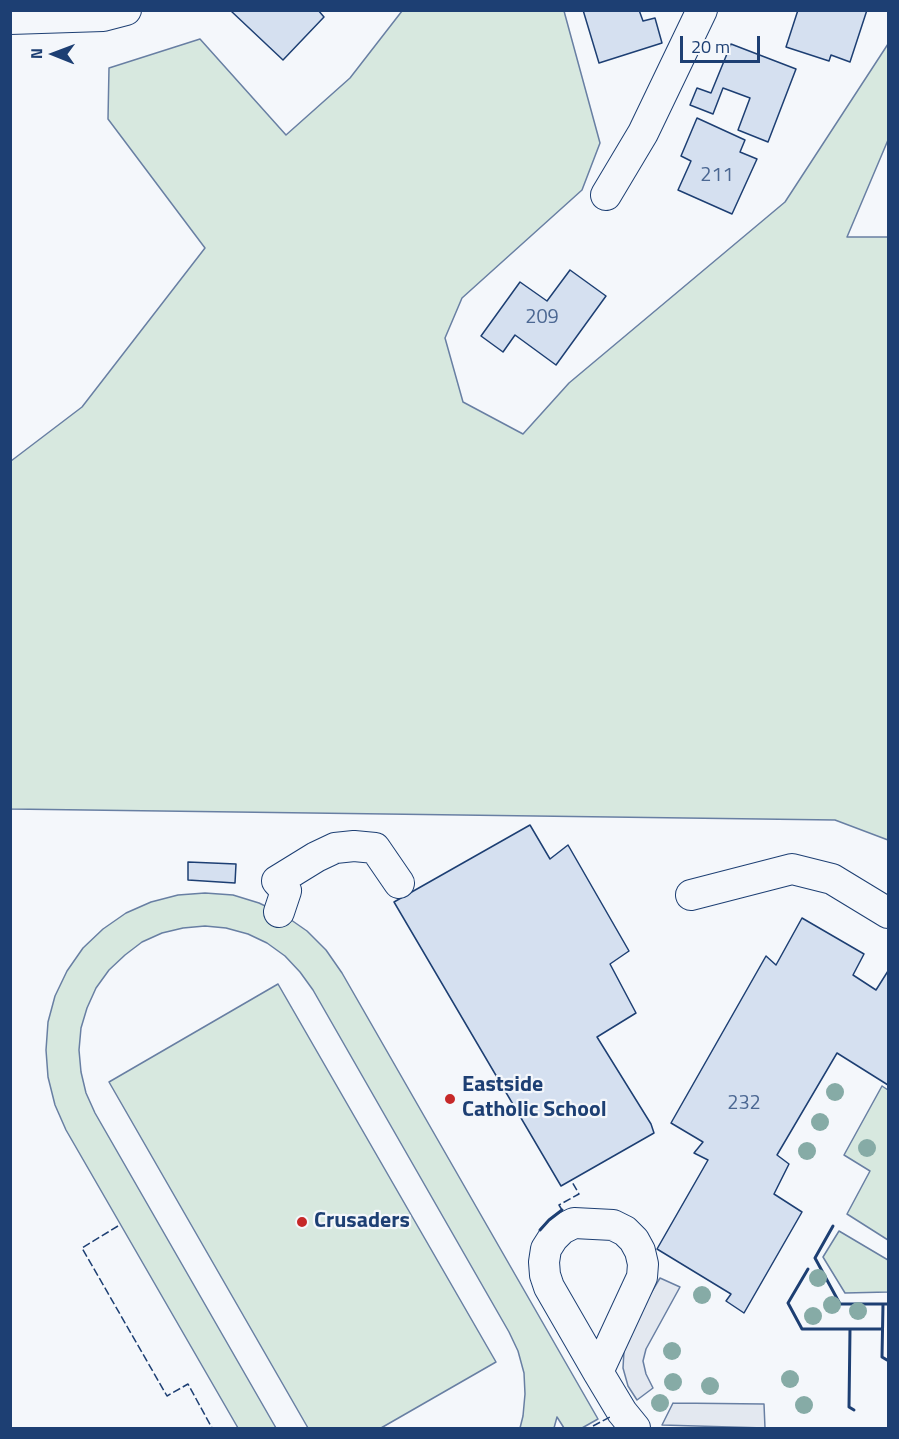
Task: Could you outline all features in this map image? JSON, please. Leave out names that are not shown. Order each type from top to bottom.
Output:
[{"type":"street","points":[[10,19],[103,16],[126,10]]},
{"type":"street","points":[[606,195],[643,133],[702,10]]},
{"type":"street","points":[[279,912],[286,891],[277,881],[335,848],[354,846],[375,848],[399,883]]},
{"type":"street","points":[[691,896],[792,869],[832,879],[888,914]]},
{"type":"street","points":[[598,1372],[642,1277],[643,1264],[640,1251],[625,1231],[613,1225],[574,1223],[562,1229],[546,1249],[545,1275],[549,1287],[598,1372],[622,1412],[635,1428]]},
{"type":"shaded area","points":[[402,11],[564,11],[600,143],[582,190],[462,298],[445,338],[463,402],[523,434],[569,383],[785,202],[888,44],[888,140],[847,237],[888,237],[888,840],[835,820],[11,809],[11,461],[82,407],[205,248],[108,119],[109,68],[200,39],[286,135],[350,78]]},
{"type":"shaded area","points":[[205,893],[233,895],[259,903],[284,915],[307,931],[326,950],[342,973],[598,1419],[582,1428],[564,1428],[557,1417],[554,1428],[520,1428],[525,1394],[524,1373],[518,1351],[313,990],[285,956],[267,943],[248,934],[226,928],[205,926],[162,933],[142,942],[109,970],[96,988],[87,1008],[81,1028],[79,1050],[86,1093],[95,1113],[276,1428],[238,1428],[66,1130],[55,1105],[48,1077],[46,1050],[48,1022],[55,996],[67,971],[83,948],[103,929],[126,913],[151,902],[178,895]]},
{"type":"shaded area","name":"Crusaders","points":[[278,984],[496,1362],[381,1428],[308,1428],[109,1082]]},
{"type":"shaded area","points":[[882,1086],[888,1090],[888,1240],[847,1214],[870,1171],[844,1155]]},
{"type":"shaded area","points":[[839,1231],[888,1260],[888,1292],[845,1293],[823,1257]]},
{"type":"shaded area","points":[[660,1278],[680,1287],[646,1349],[643,1361],[653,1388],[637,1400],[628,1386],[623,1368],[624,1351],[628,1331]]},
{"type":"shaded area","points":[[673,1403],[764,1404],[765,1428],[662,1425]]},
{"type":"building","points":[[318,10],[324,17],[283,60],[231,11]]},
{"type":"building","points":[[583,10],[639,10],[643,21],[655,18],[662,43],[599,63]]},
{"type":"building","points":[[798,10],[867,10],[850,62],[831,55],[829,61],[786,47]]},
{"type":"building","points":[[731,44],[796,69],[768,142],[738,130],[750,98],[723,88],[713,114],[690,105],[697,88],[711,93]]},
{"type":"building","points":[[697,118],[745,140],[740,152],[757,159],[732,214],[678,190],[691,161],[681,156]]},
{"type":"building","points":[[570,270],[606,296],[556,365],[515,335],[503,352],[481,336],[520,282],[547,301]]},
{"type":"building","points":[[530,825],[550,859],[568,845],[629,951],[610,964],[636,1013],[597,1037],[651,1124],[654,1133],[561,1186],[394,902]]},
{"type":"building","points":[[188,862],[236,864],[235,883],[188,880]]},
{"type":"building","name":"Eastside Catholic School","points":[[802,918],[864,954],[853,975],[876,990],[888,971],[888,1085],[837,1053],[777,1155],[789,1164],[774,1194],[802,1212],[744,1313],[726,1301],[731,1294],[657,1249],[708,1160],[694,1153],[703,1142],[671,1123],[766,956],[776,965]]},
{"type":"fence","points":[[562,1210],[559,1205],[579,1194],[571,1180]]},
{"type":"fence","points":[[118,1226],[82,1248],[167,1396],[188,1384],[212,1428]]},
{"type":"fence","points":[[593,1426],[610,1417]]},
{"type":"wall","points":[[540,1230],[562,1210]]},
{"type":"wall","points":[[833,1226],[815,1258],[840,1304],[888,1304]]},
{"type":"wall","points":[[808,1269],[788,1303],[802,1329],[882,1329]]},
{"type":"wall","points":[[883,1304],[882,1357],[887,1360]]},
{"type":"wall","points":[[850,1329],[849,1407],[854,1410]]},
{"type":"place","name":"Eastside Catholic School","points":[[450,1099]]},
{"type":"place","name":"Crusaders","points":[[302,1222]]}]
